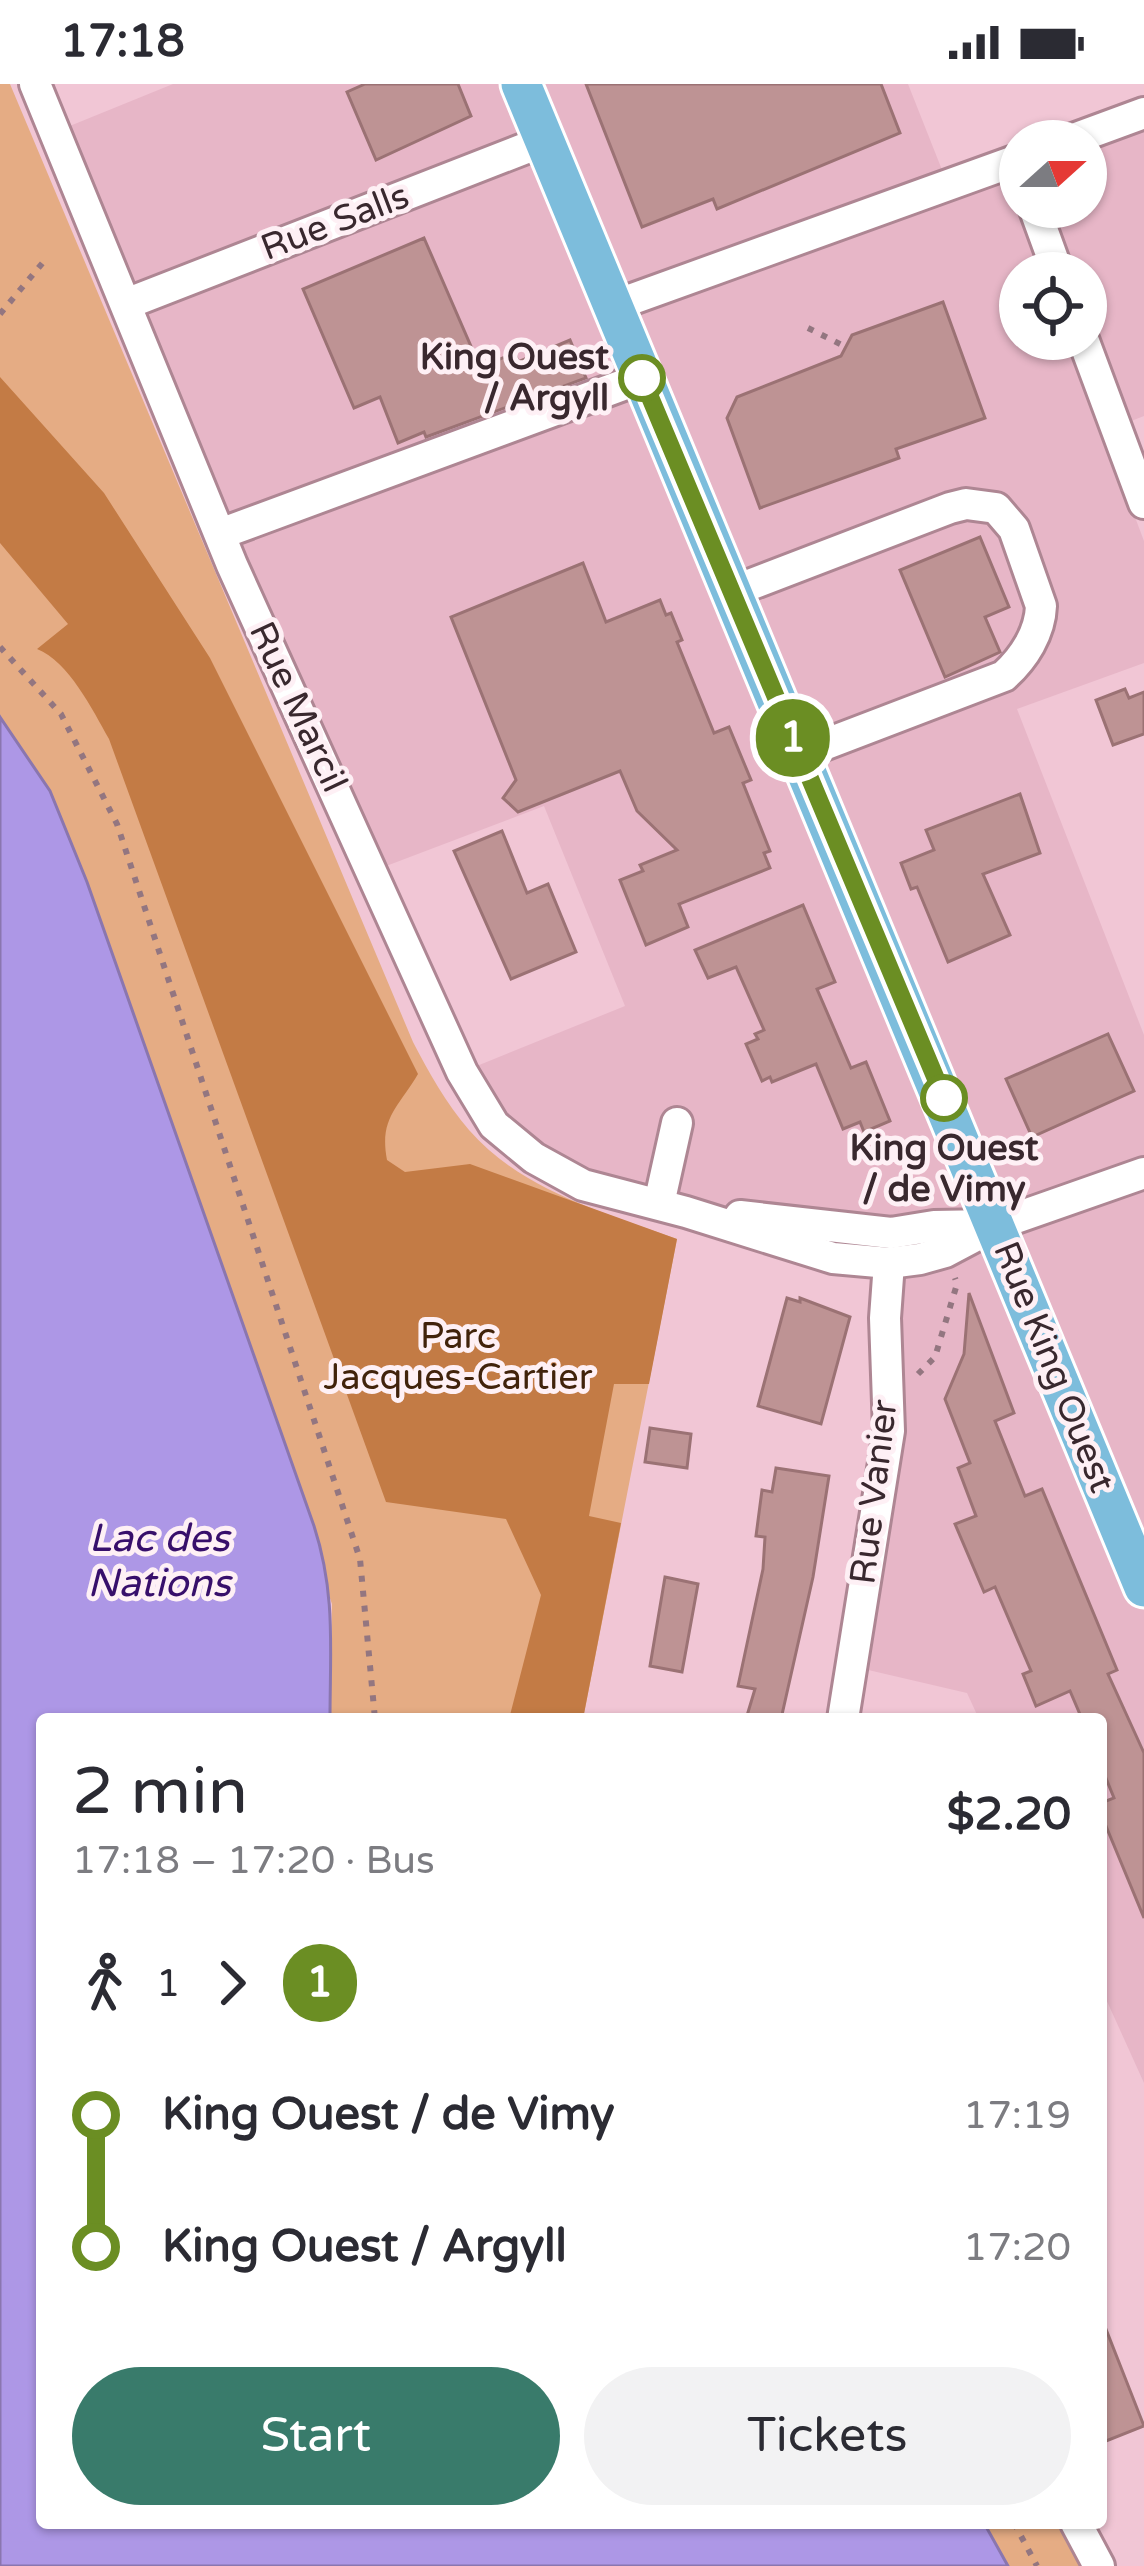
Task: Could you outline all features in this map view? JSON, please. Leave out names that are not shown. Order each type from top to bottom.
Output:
[{"type":"main road","name":"Rue King Ouest","points":[[521,84],[1144,1587]]},
{"type":"street","name":"Rue Marcil","points":[[35,84],[220,534],[462,1072],[494,1124],[534,1158],[583,1185],[833,1258],[889,1263],[945,1252],[996,1225]]},
{"type":"street","points":[[1107,127],[1144,113]]},
{"type":"street","name":"Rue Salls","points":[[126,304],[544,141]]},
{"type":"street","points":[[613,306],[999,170]]},
{"type":"street","points":[[1091,360],[1144,503]]},
{"type":"street","points":[[220,534],[642,378]]},
{"type":"street","points":[[731,592],[965,504],[996,508],[1014,529],[1041,606],[1024,657],[1015,667],[1004,676],[800,754]]},
{"type":"street","points":[[673,1208],[677,1123]]},
{"type":"street","points":[[996,1225],[1144,1173]]},
{"type":"street","name":"Rue Marcil","points":[[673,1208],[891,1233],[934,1226],[996,1225]]},
{"type":"street","name":"Rue Vanier","points":[[844,1713],[889,1431],[885,1318],[889,1263]]},
{"type":"street","points":[[1079,2529],[1099,2566]]},
{"type":"path","points":[[0,314],[46,260]]},
{"type":"path","points":[[808,328],[846,346]]},
{"type":"path","points":[[0,647],[61,714],[117,824],[361,1559],[375,1713]]},
{"type":"path","points":[[887,1388],[914,1377],[935,1357],[957,1284],[945,1252]]},
{"type":"path","points":[[1017,2529],[1037,2566]]},
{"type":"shaded area","points":[[173,84],[908,84],[948,185],[999,167],[999,228],[1107,228],[1107,131],[1144,113],[1144,416],[1103,432],[1144,541],[1144,663],[1017,709],[1144,1035],[1144,2083],[1107,2001],[1107,1713],[976,1713],[967,1693],[851,1666],[889,1431],[889,1251],[852,1248],[534,1158],[462,1072],[625,1006],[544,806],[373,871],[55,132]]},
{"type":"green space","name":"Parc Jacques-Cartier","points":[[0,84],[10,84],[413,1042],[432,1076],[469,1130],[513,1169],[593,1209],[677,1239],[584,1713],[330,1713],[332,1604],[50,791],[0,717]]},
{"type":"green space","points":[[0,377],[104,493],[210,658],[418,1074],[388,1123],[387,1160],[405,1172],[470,1164],[677,1239],[649,1384],[614,1384],[589,1516],[621,1523],[584,1713],[511,1713],[541,1595],[506,1519],[386,1502],[109,739],[69,675],[37,649],[68,624],[0,543]]},
{"type":"green space","points":[[987,2529],[1079,2529],[1099,2566],[1008,2566]]},
{"type":"water","name":"Lac des Nations","points":[[0,717],[50,791],[87,882],[314,1526],[326,1575],[330,1622],[330,1713],[36,1713],[36,2529],[987,2529],[1008,2566],[0,2566]]},
{"type":"building","points":[[365,84],[458,84],[471,116],[376,160],[347,92]]},
{"type":"building","points":[[586,84],[881,84],[900,133],[717,209],[713,199],[642,227]]},
{"type":"building","points":[[424,238],[480,367],[515,353],[518,362],[570,340],[586,378],[398,443],[380,397],[354,408],[303,289]]},
{"type":"building","points":[[943,302],[985,418],[896,449],[899,458],[760,508],[727,418],[737,397],[841,356],[852,335]]},
{"type":"building","points":[[980,537],[1009,607],[985,617],[1000,652],[945,677],[900,570]]},
{"type":"building","points":[[583,563],[606,622],[660,600],[666,615],[671,613],[682,640],[677,642],[714,733],[729,727],[751,780],[743,783],[770,851],[764,853],[770,868],[679,904],[688,927],[646,945],[620,880],[643,871],[640,865],[677,850],[637,811],[620,771],[518,812],[503,798],[516,780],[451,617]]},
{"type":"building","points":[[1125,689],[1129,698],[1144,692],[1144,734],[1113,745],[1096,700]]},
{"type":"building","points":[[1020,794],[1040,853],[983,874],[1010,935],[948,962],[917,887],[911,889],[901,863],[934,850],[926,830]]},
{"type":"building","points":[[502,831],[527,893],[548,884],[576,952],[511,979],[454,851]]},
{"type":"building","points":[[803,905],[835,982],[817,989],[851,1068],[866,1062],[890,1121],[864,1132],[860,1122],[843,1129],[816,1064],[772,1082],[770,1077],[762,1081],[746,1044],[764,1030],[736,967],[708,978],[695,950]]},
{"type":"building","points":[[1108,1034],[1134,1091],[1032,1137],[1006,1079]]},
{"type":"building","points":[[969,1293],[1014,1413],[995,1421],[1025,1496],[1042,1489],[1117,1670],[1108,1674],[1144,1753],[1144,1918],[1107,1829],[1107,1801],[1114,1798],[1107,1781],[1107,1713],[1079,1713],[1070,1691],[1036,1706],[1023,1674],[1031,1671],[995,1587],[984,1592],[955,1524],[976,1516],[958,1468],[970,1463],[945,1399],[964,1354]]},
{"type":"building","points":[[787,1298],[800,1302],[800,1298],[850,1317],[821,1424],[758,1406]]},
{"type":"building","points":[[650,1428],[691,1434],[687,1468],[645,1462]]},
{"type":"building","points":[[776,1468],[829,1476],[813,1577],[782,1713],[748,1713],[755,1689],[738,1686],[763,1569],[765,1537],[756,1536],[762,1490],[772,1492]]},
{"type":"building","points":[[665,1577],[698,1584],[682,1672],[650,1666]]},
{"type":"building","points":[[1107,2332],[1144,2426],[1107,2441]]},
{"type":"bus line","name":"1","points":[[642,378],[944,1098]]},
{"type":"place","name":"King Ouest / Argyll","points":[[642,378]]},
{"type":"place","name":"King Ouest / de Vimy","points":[[944,1098]]}]
